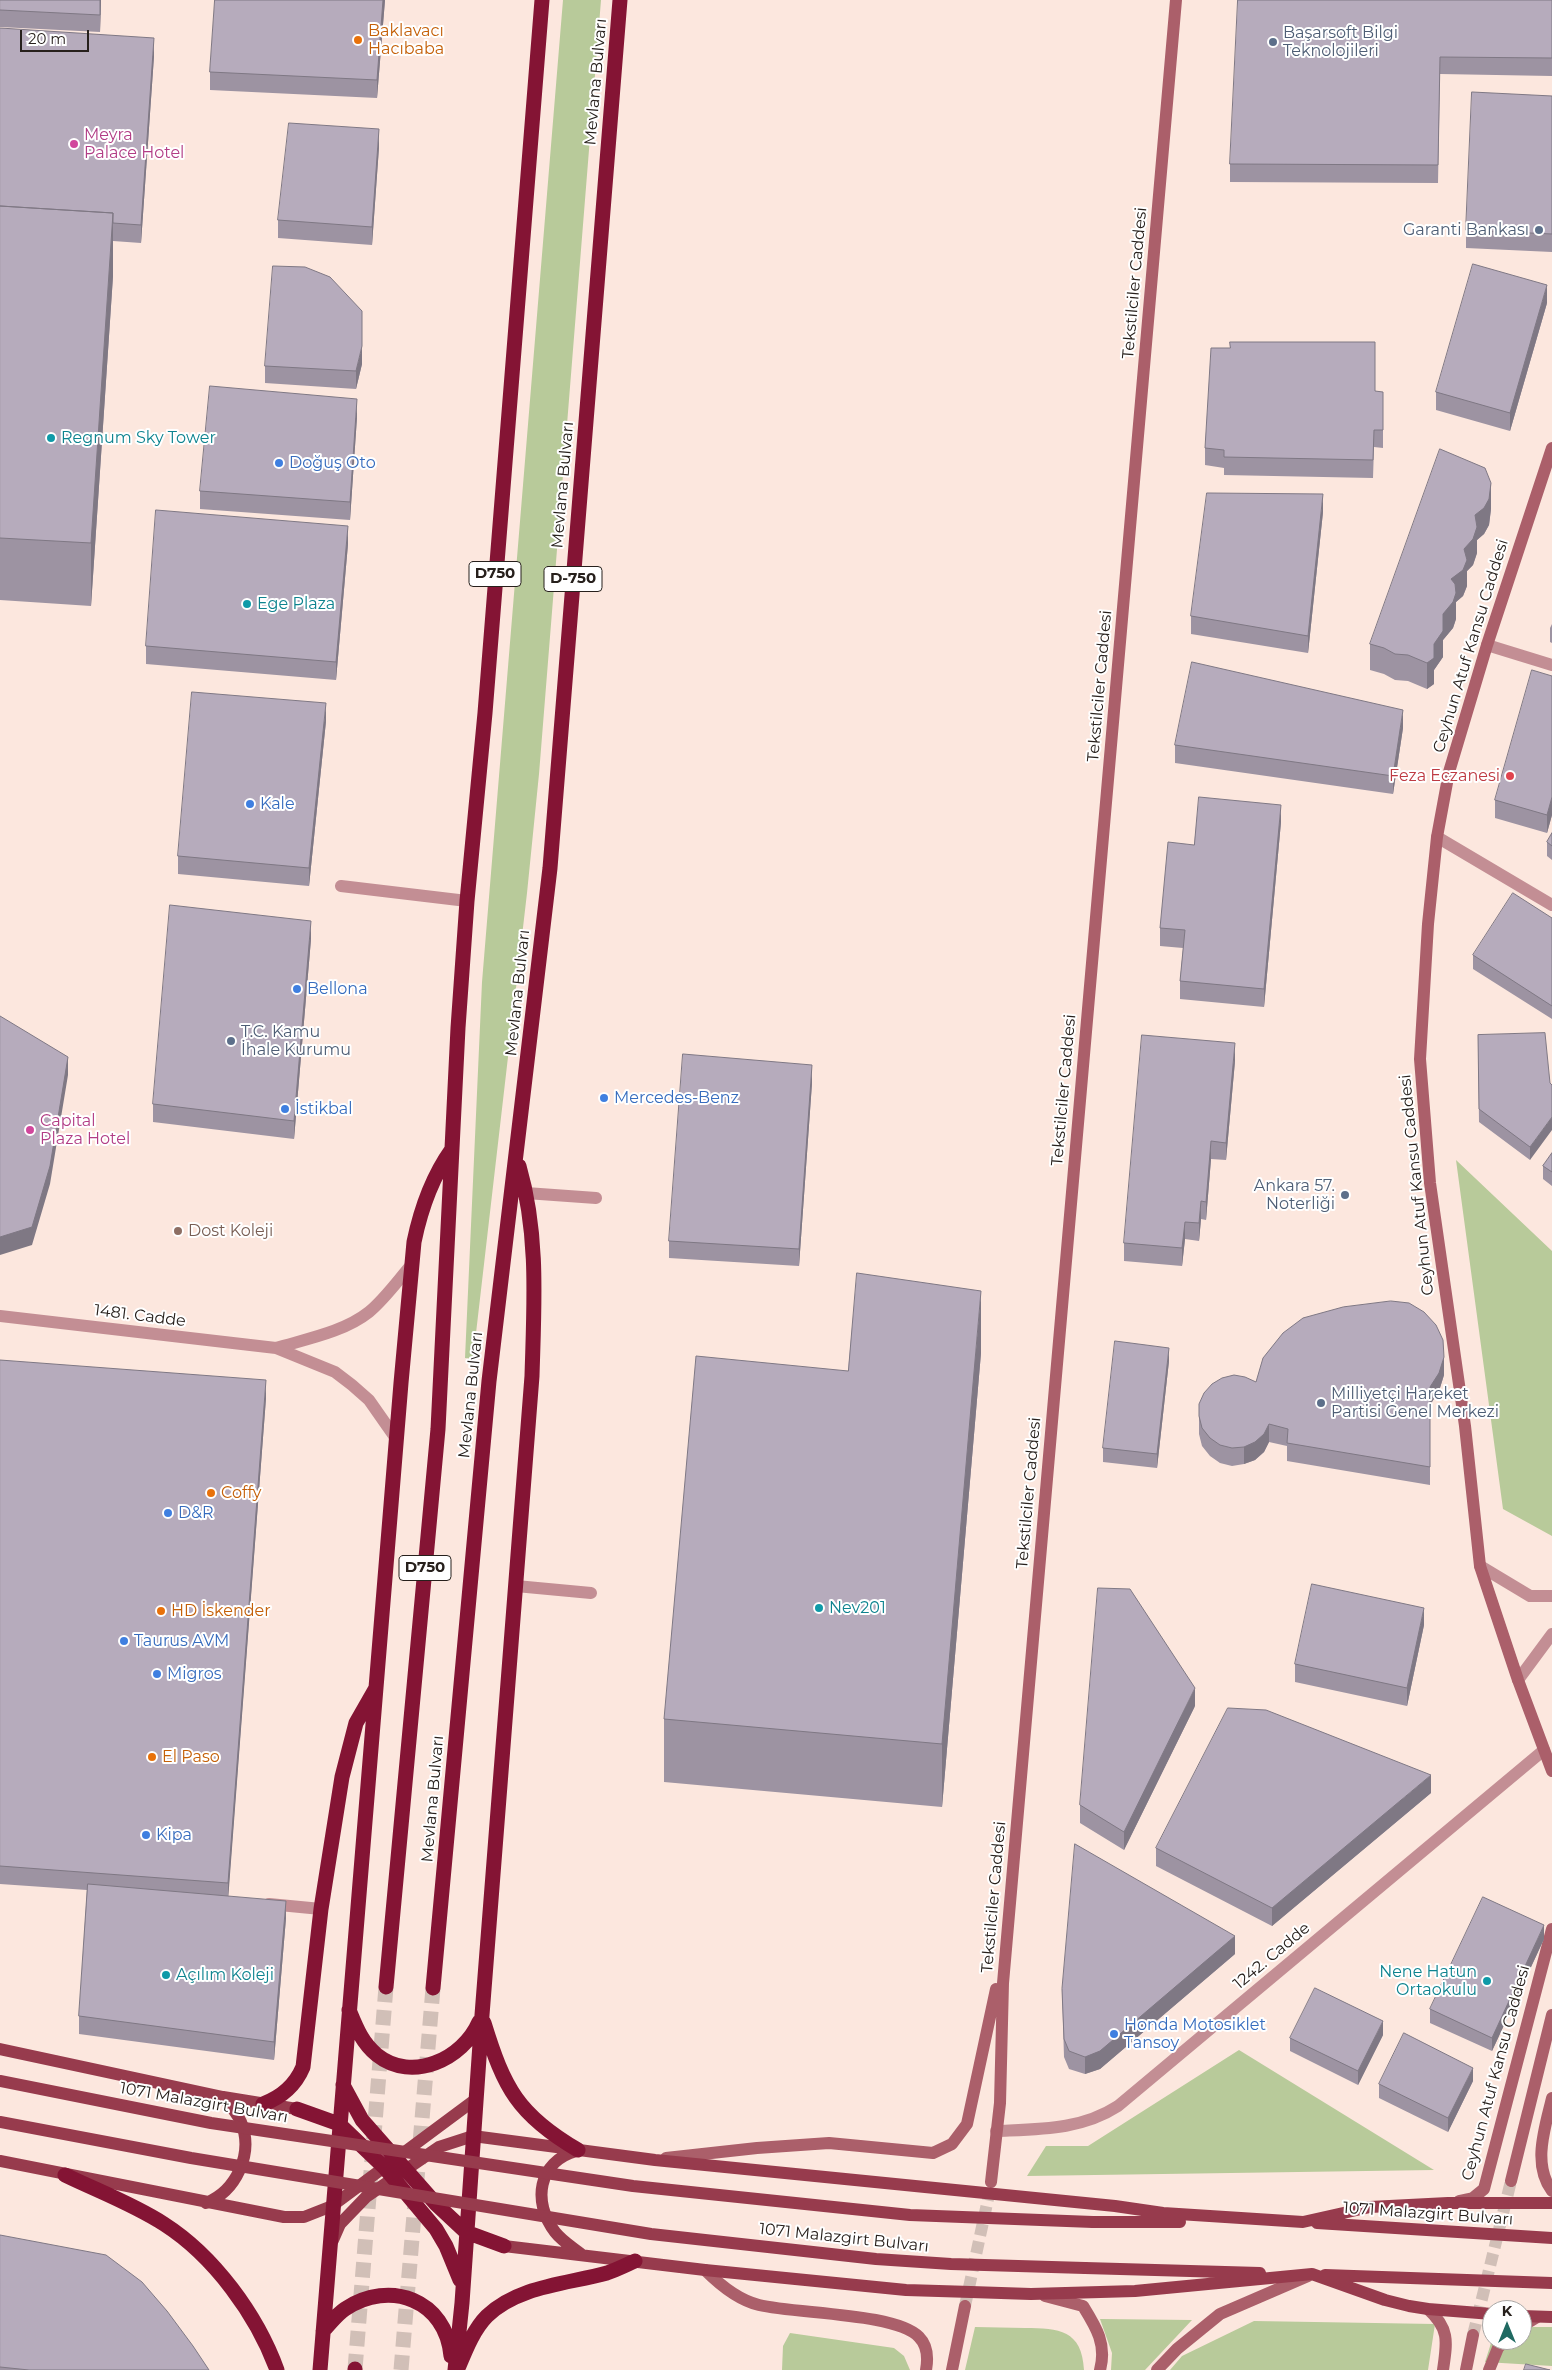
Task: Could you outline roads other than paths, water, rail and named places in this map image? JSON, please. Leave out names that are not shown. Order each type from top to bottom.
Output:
[{"type":"highway","name":"Mevlana Bulvarı","points":[[386,1987],[438,1429],[467,901],[485,713],[542,0]]},
{"type":"highway","name":"Mevlana Bulvarı","points":[[433,1988],[489,1381],[517,1157],[550,858],[620,0]]},
{"type":"highway","points":[[320,2370],[338,2124],[414,1242],[426,1199],[435,1176],[452,1149]]},
{"type":"highway","points":[[455,2370],[532,1376],[534,1287],[532,1235],[526,1193],[517,1157]]},
{"type":"highway","points":[[263,2104],[274,2100],[289,2088],[303,2067],[321,1909],[335,1814],[349,1747],[356,1724],[377,1687]]},
{"type":"highway","points":[[348,2008],[368,2046],[378,2056],[388,2061],[410,2066],[433,2064],[450,2056],[468,2041],[482,2014]]},
{"type":"highway","points":[[482,2014],[498,2066],[516,2098],[535,2121],[578,2150]]},
{"type":"highway","points":[[342,2083],[351,2104],[436,2229],[456,2268],[462,2286]]},
{"type":"highway","points":[[297,2109],[338,2124],[395,2168],[466,2232],[504,2246]]},
{"type":"highway","points":[[65,2175],[139,2210],[182,2237],[222,2278],[242,2305],[265,2342],[278,2370]]},
{"type":"highway","points":[[455,2370],[486,2317],[507,2301],[540,2289],[608,2272],[635,2261]]},
{"type":"highway","points":[[323,2331],[345,2309],[375,2296],[390,2296],[412,2300],[429,2310],[445,2328],[455,2370]]},
{"type":"main road","name":"1071 Malazgirt Bulvarı","points":[[0,2049],[223,2097],[297,2109]]},
{"type":"main road","name":"1071 Malazgirt Bulvarı","points":[[0,2081],[211,2122],[633,2186],[910,2215],[1093,2222],[1303,2222]]},
{"type":"main road","points":[[206,2203],[217,2199],[232,2184],[240,2169],[245,2149],[242,2123],[223,2097]]},
{"type":"main road","name":"1071 Malazgirt Bulvarı","points":[[327,2262],[332,2240],[340,2224],[395,2168],[476,2099]]},
{"type":"main road","name":"1071 Malazgirt Bulvarı","points":[[0,2122],[191,2158],[652,2234],[876,2259],[1085,2268],[1552,2283]]},
{"type":"main road","name":"1071 Malazgirt Bulvarı","points":[[0,2161],[206,2203],[284,2217],[304,2217],[332,2206],[395,2168],[439,2146],[473,2136],[655,2160],[1115,2206],[1163,2213],[1552,2238]]},
{"type":"main road","points":[[578,2150],[563,2155],[548,2170],[544,2181],[542,2202],[544,2211],[555,2233],[583,2255]]},
{"type":"main road","points":[[1303,2222],[1370,2207],[1448,2203],[1552,2203]]},
{"type":"main road","name":"1071 Malazgirt Bulvarı","points":[[504,2246],[705,2270],[906,2290],[1030,2294],[1135,2292],[1312,2274]]},
{"type":"main road","points":[[1312,2274],[1385,2300],[1428,2309],[1482,2313]]},
{"type":"main road","points":[[1532,2317],[1552,2317]]},
{"type":"street","name":"Tekstilciler Caddesi","points":[[992,2182],[1000,2103],[1001,2016],[1006,1942],[1176,0]]},
{"type":"street","name":"Ceyhun Atuf Kansu Caddesi","points":[[1552,448],[1487,645],[1449,772],[1437,837],[1428,924],[1420,1059],[1430,1183],[1465,1426],[1480,1566],[1518,1680],[1552,1771]]},
{"type":"street","points":[[1487,645],[1552,665]]},
{"type":"street","points":[[1437,837],[1552,905]]},
{"type":"street","points":[[341,886],[467,901]]},
{"type":"street","points":[[526,1193],[596,1198]]},
{"type":"street","name":"1481. Cadde","points":[[276,1348],[316,1337],[358,1320],[370,1311],[413,1263]]},
{"type":"street","name":"1481. Cadde","points":[[0,1316],[276,1348],[335,1372],[369,1400],[397,1440]]},
{"type":"street","points":[[1480,1566],[1530,1596],[1552,1596]]},
{"type":"street","points":[[516,1586],[591,1593]]},
{"type":"street","points":[[1518,1680],[1552,1634]]},
{"type":"street","name":"1242. Cadde","points":[[996,2131],[1077,2125],[1105,2115],[1118,2106],[1544,1750]]},
{"type":"street","points":[[259,1903],[321,1909]]},
{"type":"street","name":"Ceyhun Atuf Kansu Caddesi","points":[[1448,2203],[1473,2198],[1484,2189],[1552,1929]]},
{"type":"street","points":[[655,2160],[757,2148],[829,2143],[933,2153],[952,2144],[966,2124],[1006,1942]]},
{"type":"street","points":[[1511,2181],[1552,2015]]},
{"type":"street","points":[[1552,2098],[1541,2148],[1542,2176],[1552,2191]]},
{"type":"street","points":[[705,2270],[732,2293],[758,2305],[789,2311],[881,2321],[907,2328],[921,2339],[926,2348],[928,2358],[926,2370]]},
{"type":"street","points":[[1157,2370],[1177,2349],[1220,2314],[1312,2274]]},
{"type":"street","points":[[1030,2294],[1057,2298],[1083,2306],[1098,2332],[1102,2346],[1100,2370]]},
{"type":"street","points":[[952,2370],[965,2306]]},
{"type":"street","points":[[1428,2309],[1441,2322],[1445,2331],[1447,2343],[1443,2370]]},
{"type":"street","points":[[1532,2320],[1537,2317]]},
{"type":"street","points":[[1466,2370],[1472,2335]]},
{"type":"street","points":[[1489,2370],[1497,2350]]},
{"type":"tunnel","points":[[355,2369],[386,1987]]},
{"type":"tunnel","points":[[401,2370],[433,1988]]},
{"type":"tunnel","points":[[1473,2335],[1511,2181]]},
{"type":"tunnel","points":[[965,2306],[991,2185]]},
{"type":"place","name":"Baklavacı Hacıbaba","points":[[358,40]]},
{"type":"place","name":"Başarsoft Bilgi Teknolojileri","points":[[1273,42]]},
{"type":"place","name":"Meyra Palace Hotel","points":[[74,144]]},
{"type":"place","name":"Garanti Bankası","points":[[1539,230]]},
{"type":"place","name":"Regnum Sky Tower","points":[[51,438]]},
{"type":"place","name":"Doğuş Oto","points":[[279,463]]},
{"type":"place","name":"Ege Plaza","points":[[247,604]]},
{"type":"place","name":"Feza Eczanesi","points":[[1510,776]]},
{"type":"place","name":"Kale","points":[[250,804]]},
{"type":"place","name":"Bellona","points":[[297,989]]},
{"type":"place","name":"T.C. Kamu İhale Kurumu","points":[[231,1041]]},
{"type":"place","name":"Mercedes-Benz","points":[[604,1098]]},
{"type":"place","name":"İstikbal","points":[[285,1109]]},
{"type":"place","name":"Capital Plaza Hotel","points":[[30,1130]]},
{"type":"place","name":"Ankara 57. Noterliği","points":[[1345,1195]]},
{"type":"place","name":"Dost Koleji","points":[[178,1231]]},
{"type":"place","name":"Milliyetçi Hareket Partisi Genel Merkezi","points":[[1321,1403]]},
{"type":"place","name":"Coffy","points":[[211,1493]]},
{"type":"place","name":"D&R","points":[[168,1513]]},
{"type":"place","name":"Nev201","points":[[819,1608]]},
{"type":"place","name":"HD İskender","points":[[161,1611]]},
{"type":"place","name":"Taurus AVM","points":[[124,1641]]},
{"type":"place","name":"Migros","points":[[157,1674]]},
{"type":"place","name":"El Paso","points":[[152,1757]]},
{"type":"place","name":"Kipa","points":[[146,1835]]},
{"type":"place","name":"Açılım Koleji","points":[[166,1975]]},
{"type":"place","name":"Nene Hatun Ortaokulu","points":[[1487,1981]]},
{"type":"place","name":"Honda Motosiklet Tansoy","points":[[1114,2034]]}]
